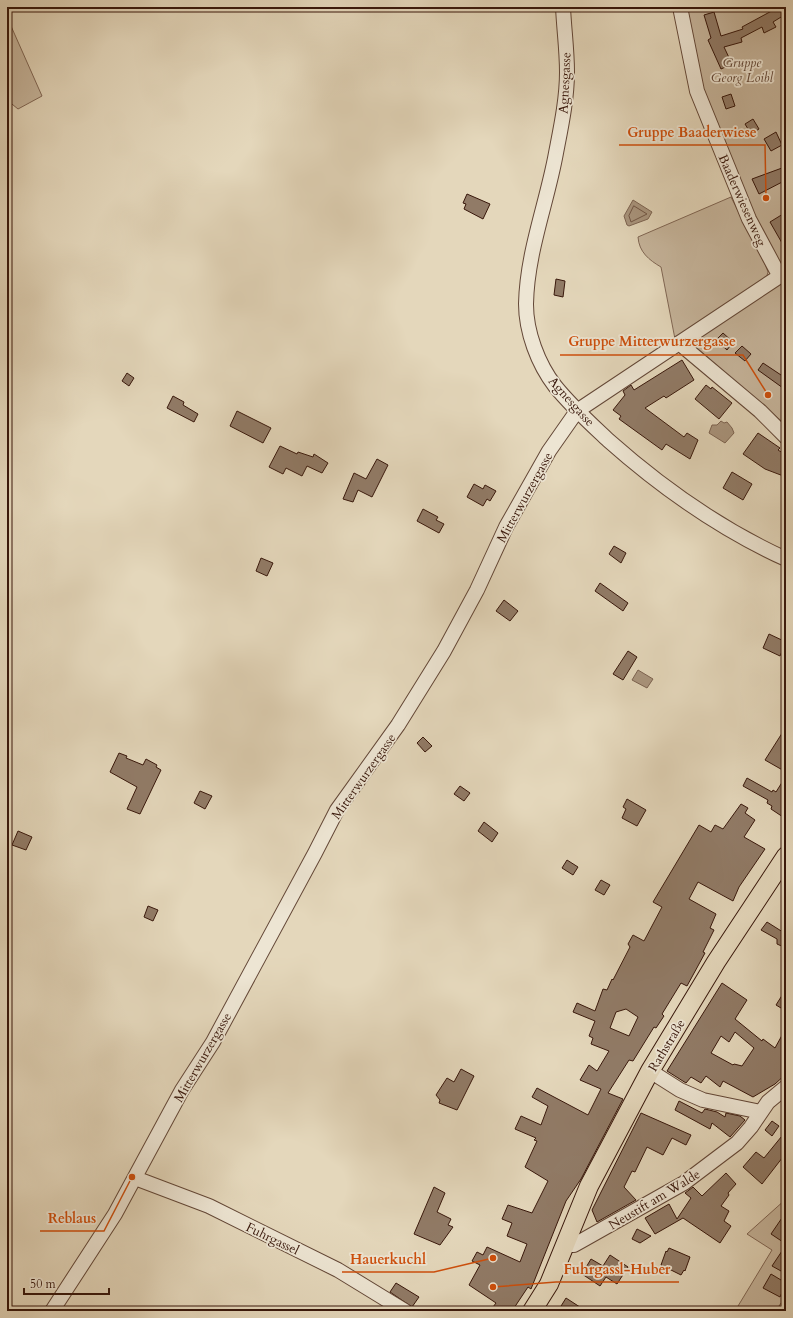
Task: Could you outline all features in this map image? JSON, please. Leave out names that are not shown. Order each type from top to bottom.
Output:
[{"type":"main road","name":"Rathstraße","points":[[564,1245],[589,1186],[650,1071],[716,962],[786,856]]},
{"type":"main road","points":[[532,1311],[549,1284],[564,1245]]},
{"type":"street","name":"Agnesgasse","points":[[563,7],[567,72],[562,118],[556,154],[531,260],[526,306],[529,328],[538,355],[555,386],[577,411],[638,467],[687,503],[734,533],[786,559]]},
{"type":"street","name":"Baaderwiesenweg","points":[[680,7],[697,90],[749,219],[783,274]]},
{"type":"street","name":"Mitterwurzergasse","points":[[52,1311],[82,1262],[115,1214],[182,1090],[213,1042],[316,853],[336,810],[398,725],[444,651],[477,590],[527,486],[577,411],[783,274]]},
{"type":"street","points":[[679,343],[760,411],[786,437]]},
{"type":"street","points":[[650,1071],[680,1090],[703,1100],[761,1112]]},
{"type":"street","name":"Neustift am Walde","points":[[564,1245],[574,1245],[684,1183],[737,1143],[751,1127],[768,1102],[786,1087]]},
{"type":"street","name":"Fuhrgassel","points":[[135,1178],[216,1210],[338,1270],[405,1311]]},
{"type":"green space","name":"Gruppe Georg Loibl","points":[[683,7],[786,7],[786,266],[782,266],[752,213],[703,91]]},
{"type":"green space","points":[[7,17],[42,96],[18,109],[7,100]]},
{"type":"green space","points":[[731,197],[765,264],[768,272],[766,279],[675,339],[661,267],[645,255],[640,247],[638,237]]},
{"type":"green space","points":[[786,278],[786,425],[691,343]]},
{"type":"green space","points":[[786,1199],[786,1311],[735,1311],[772,1250],[747,1234]]},
{"type":"water","points":[[633,200],[652,212],[648,219],[629,226],[627,225],[624,216]]},
{"type":"water","points":[[721,421],[724,423],[727,422],[734,433],[725,443],[709,433],[712,425],[717,425]]},
{"type":"water","points":[[638,670],[653,679],[647,688],[632,680]]},
{"type":"building","points":[[779,7],[786,7],[786,14],[773,22],[776,27],[764,33],[762,27],[741,38],[742,42],[724,47],[732,64],[721,69],[708,40],[711,38],[704,15],[714,12],[721,36],[743,29],[742,27]]},
{"type":"building","points":[[731,94],[735,106],[726,109],[722,97]]},
{"type":"building","points":[[753,119],[759,129],[751,134],[745,124]]},
{"type":"building","points":[[776,132],[782,145],[771,151],[764,139]]},
{"type":"building","points":[[782,168],[786,180],[759,194],[752,179]]},
{"type":"building","points":[[467,194],[490,204],[483,219],[464,209],[466,204],[463,203]]},
{"type":"building","points":[[783,214],[786,219],[786,250],[770,222]]},
{"type":"building","points":[[556,279],[565,281],[563,297],[554,295]]},
{"type":"building","points":[[723,333],[733,342],[727,350],[716,340]]},
{"type":"building","points":[[742,346],[751,354],[745,361],[735,353]]},
{"type":"building","points":[[682,360],[694,380],[666,398],[664,396],[645,408],[684,437],[687,433],[698,440],[690,459],[666,444],[662,450],[619,419],[621,416],[613,410],[625,395],[623,391],[631,385],[634,390]]},
{"type":"building","points":[[763,363],[781,375],[786,368],[786,383],[783,388],[758,370]]},
{"type":"building","points":[[127,373],[134,378],[129,386],[122,381]]},
{"type":"building","points":[[706,385],[711,389],[712,387],[732,403],[719,419],[695,399]]},
{"type":"building","points":[[173,396],[184,402],[183,405],[198,414],[194,422],[167,408]]},
{"type":"building","points":[[237,411],[271,428],[263,443],[230,426]]},
{"type":"building","points":[[758,433],[780,448],[778,450],[786,455],[786,477],[765,469],[743,454]]},
{"type":"building","points":[[280,446],[297,454],[298,452],[313,457],[314,454],[328,463],[322,473],[307,466],[302,476],[286,468],[283,474],[269,467]]},
{"type":"building","points":[[377,459],[388,465],[372,497],[358,490],[353,502],[343,499],[354,473],[366,479]]},
{"type":"building","points":[[732,472],[752,484],[743,500],[723,488]]},
{"type":"building","points":[[474,484],[483,489],[485,485],[496,491],[490,501],[487,499],[483,506],[467,497]]},
{"type":"building","points":[[423,509],[438,517],[436,520],[444,524],[439,533],[417,521]]},
{"type":"building","points":[[614,546],[626,553],[621,563],[609,554]]},
{"type":"building","points":[[261,558],[273,563],[267,576],[256,571]]},
{"type":"building","points":[[600,583],[628,603],[623,611],[595,591]]},
{"type":"building","points":[[504,600],[518,611],[510,621],[496,611]]},
{"type":"building","points":[[769,634],[786,642],[780,656],[763,648]]},
{"type":"building","points":[[628,651],[637,657],[623,680],[613,674]]},
{"type":"building","points":[[786,727],[786,772],[765,760]]},
{"type":"building","points":[[423,737],[432,746],[425,752],[417,743]]},
{"type":"building","points":[[119,753],[127,756],[126,758],[143,765],[146,759],[157,765],[156,767],[161,770],[140,814],[127,809],[137,787],[110,772]]},
{"type":"building","points":[[786,776],[786,819],[771,809],[772,806],[767,803],[768,800],[743,786],[747,778],[772,792],[773,790],[776,792]]},
{"type":"building","points":[[460,786],[470,793],[464,801],[454,794]]},
{"type":"building","points":[[200,791],[212,796],[205,809],[194,803]]},
{"type":"building","points":[[627,799],[646,810],[637,826],[622,818],[626,809],[623,807]]},
{"type":"building","points":[[741,804],[748,808],[745,813],[755,820],[744,837],[765,849],[739,887],[733,901],[698,882],[689,899],[716,914],[710,928],[714,930],[703,952],[705,953],[687,986],[681,983],[662,1014],[664,1016],[656,1028],[654,1027],[633,1061],[629,1060],[608,1093],[623,1099],[581,1179],[566,1201],[531,1289],[528,1287],[512,1311],[490,1311],[496,1303],[469,1285],[480,1265],[472,1261],[477,1252],[483,1255],[487,1247],[520,1262],[527,1244],[507,1236],[512,1223],[502,1219],[508,1205],[532,1213],[548,1181],[525,1167],[537,1141],[534,1140],[536,1138],[515,1129],[521,1116],[541,1125],[548,1106],[532,1097],[537,1088],[588,1115],[601,1089],[580,1080],[589,1065],[597,1071],[609,1051],[591,1044],[593,1038],[589,1036],[595,1021],[573,1012],[577,1003],[595,1011],[603,989],[607,990],[630,947],[628,944],[633,935],[644,941],[662,907],[653,902],[699,825],[711,832],[715,825],[723,829]],"holes":[[[626,1009],[638,1017],[629,1036],[610,1028],[616,1012]]]},
{"type":"building","points":[[484,822],[498,833],[492,842],[478,831]]},
{"type":"building","points":[[18,831],[32,837],[26,850],[12,845]]},
{"type":"building","points":[[567,860],[578,867],[573,875],[562,868]]},
{"type":"building","points":[[601,880],[610,885],[604,895],[595,890]]},
{"type":"building","points":[[148,906],[158,910],[153,921],[144,917]]},
{"type":"building","points":[[767,922],[786,934],[786,948],[777,944],[777,939],[761,930]]},
{"type":"building","points":[[722,983],[747,1000],[735,1019],[762,1041],[763,1039],[775,1048],[786,1028],[786,1074],[775,1084],[753,1097],[723,1081],[720,1087],[706,1076],[701,1083],[691,1077],[686,1083],[667,1071]],"holes":[[[735,1032],[754,1048],[742,1066],[733,1065],[711,1053],[721,1036],[729,1042]]]},
{"type":"building","points":[[786,989],[786,1011],[776,1005]]},
{"type":"building","points":[[461,1069],[474,1076],[457,1110],[439,1103],[440,1100],[436,1095],[447,1078],[454,1082]]},
{"type":"building","points":[[679,1101],[702,1113],[705,1109],[717,1112],[725,1117],[726,1113],[740,1116],[745,1120],[730,1137],[712,1123],[710,1129],[675,1110]]},
{"type":"building","points":[[641,1113],[691,1135],[686,1145],[672,1138],[663,1155],[647,1147],[635,1172],[632,1171],[624,1187],[636,1200],[597,1222],[592,1210]]},
{"type":"building","points":[[772,1121],[779,1126],[772,1136],[765,1130]]},
{"type":"building","points":[[786,1131],[786,1153],[762,1184],[743,1167],[756,1152],[764,1158]]},
{"type":"building","points":[[726,1173],[736,1184],[728,1193],[729,1195],[721,1206],[729,1211],[724,1221],[731,1226],[720,1243],[683,1218],[655,1234],[645,1218],[669,1204],[677,1219],[691,1198],[685,1193],[693,1187],[702,1196]]},
{"type":"building","points":[[434,1187],[445,1193],[437,1212],[451,1219],[448,1225],[453,1227],[440,1245],[414,1234]]},
{"type":"building","points":[[786,1212],[786,1244],[771,1234]]},
{"type":"building","points":[[637,1229],[651,1236],[640,1243],[632,1239]]},
{"type":"building","points":[[786,1245],[786,1264],[781,1271],[772,1266]]},
{"type":"building","points":[[669,1248],[690,1257],[685,1271],[684,1270],[681,1275],[661,1265],[666,1251],[667,1252]]},
{"type":"building","points":[[610,1255],[628,1267],[617,1284],[606,1277],[600,1286],[582,1274],[591,1259],[603,1266]]},
{"type":"building","points":[[771,1274],[786,1283],[780,1297],[763,1288]]},
{"type":"building","points":[[396,1283],[419,1297],[412,1307],[390,1292]]},
{"type":"building","points":[[566,1298],[586,1311],[558,1311]]},
{"type":"place","name":"Gruppe Baaderwiese","points":[[766,198]]},
{"type":"place","name":"Gruppe Mitterwurzergasse","points":[[768,395]]},
{"type":"place","name":"Reblaus","points":[[132,1177]]},
{"type":"place","name":"Hauerkuchl","points":[[493,1258]]},
{"type":"place","name":"Fuhrgassl-Huber","points":[[493,1287]]}]
